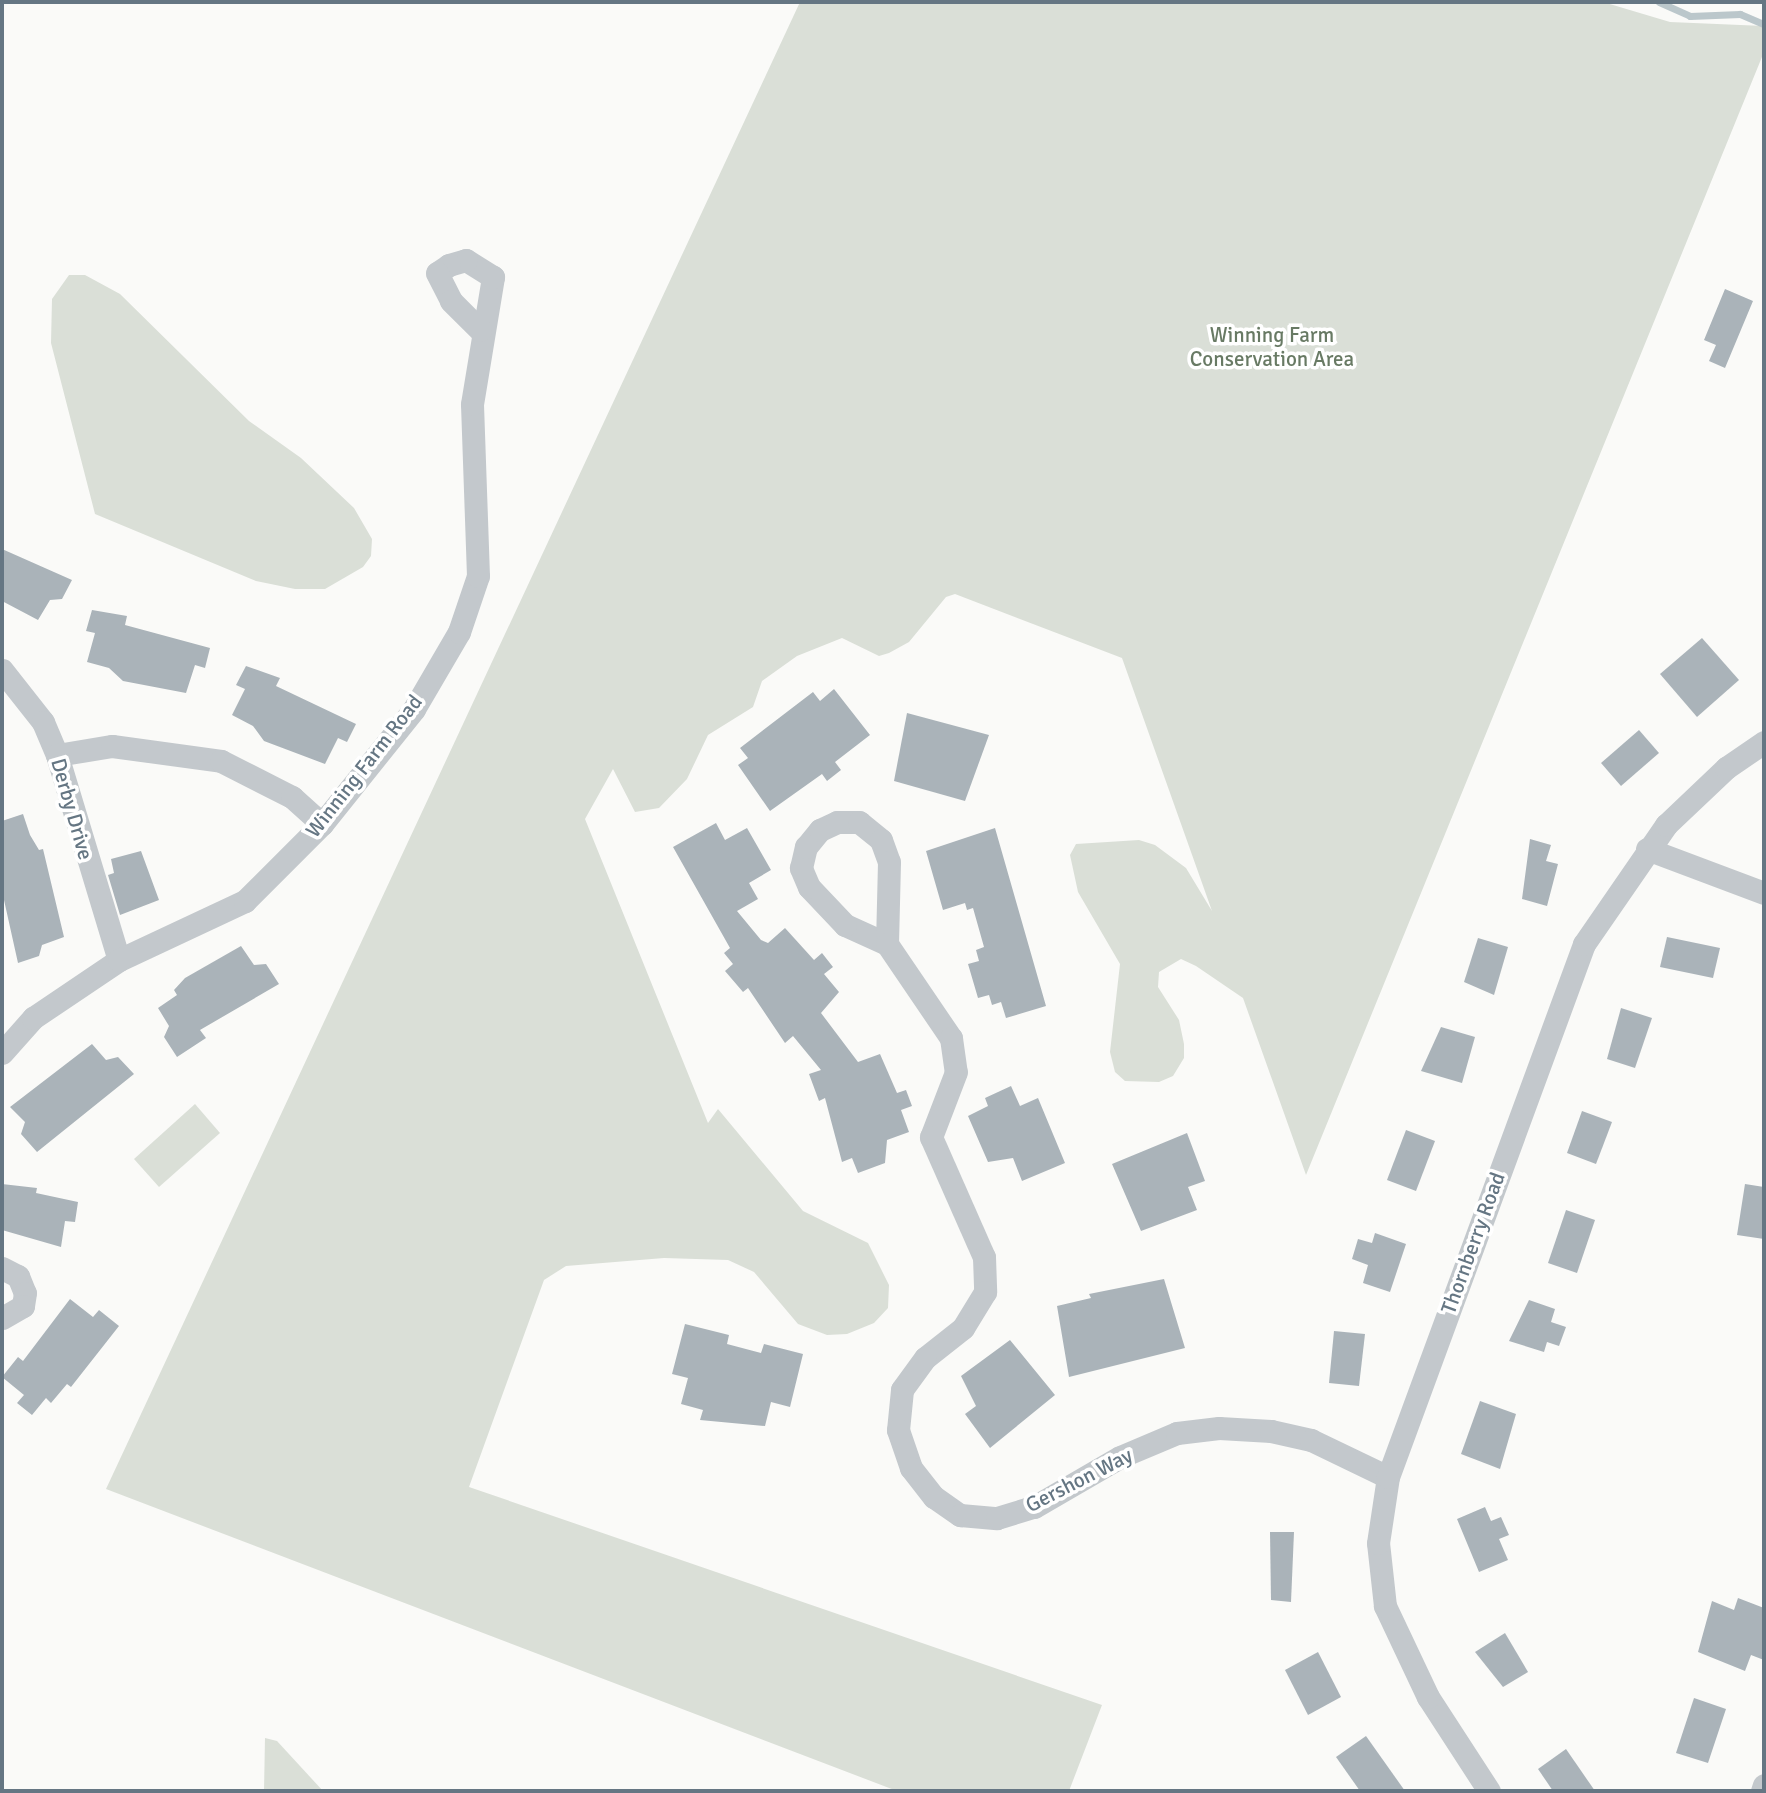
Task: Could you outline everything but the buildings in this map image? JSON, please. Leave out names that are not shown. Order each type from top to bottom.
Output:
[{"type":"street","name":"Winning Farm Road","points":[[2,1053],[33,1018],[120,960],[245,901],[322,824],[414,709],[459,632],[478,576],[470,455],[480,330]]},
{"type":"street","name":"Derby Drive","points":[[2,670],[43,722],[57,755],[120,960]]},
{"type":"street","name":"Thornberry Road","points":[[1489,1791],[1428,1697],[1385,1606],[1378,1543],[1388,1477],[1565,989],[1584,944],[1647,849],[1695,795],[1764,742]]},
{"type":"street","points":[[57,755],[112,746],[221,761],[292,797],[322,824]]},
{"type":"street","points":[[837,822],[859,822],[881,840],[889,862],[887,944],[845,925],[823,909],[801,868],[806,847],[820,831],[837,822]]},
{"type":"street","points":[[1647,849],[1764,893]]},
{"type":"street","name":"Gershon Way","points":[[887,944],[951,1038],[956,1072],[931,1137],[984,1257],[985,1292],[963,1328],[925,1358],[902,1390],[898,1430],[911,1468],[934,1497],[960,1515],[997,1518],[1034,1507],[1120,1457],[1177,1433],[1219,1428],[1311,1440],[1388,1477]]},
{"type":"street","points":[[2,1268],[18,1276],[25,1293],[23,1306],[2,1318]]},
{"type":"street","points":[[1762,1791],[1764,1785]]},
{"type":"green space","name":"Winning Farm Conservation Area","points":[[800,2],[1603,2],[1670,22],[1764,26],[1764,52],[1306,1175],[1243,998],[1196,966],[1181,959],[1159,972],[1158,987],[1179,1020],[1184,1044],[1184,1058],[1173,1076],[1159,1082],[1125,1081],[1115,1072],[1110,1052],[1120,964],[1078,892],[1070,855],[1076,844],[1139,840],[1155,845],[1186,868],[1212,911],[1122,658],[955,594],[946,597],[909,642],[889,653],[879,656],[842,638],[797,656],[762,681],[753,707],[708,735],[687,779],[659,808],[635,812],[613,769],[585,819],[708,1123],[718,1109],[803,1211],[868,1243],[889,1285],[888,1308],[874,1323],[847,1334],[827,1335],[798,1324],[754,1272],[728,1260],[664,1258],[566,1266],[544,1280],[469,1487],[1102,1705],[1069,1791],[897,1791],[106,1489]]},
{"type":"green space","points":[[69,275],[85,275],[120,294],[249,421],[301,458],[354,508],[372,539],[371,556],[363,567],[325,589],[295,589],[256,581],[95,514],[51,343],[52,299]]},
{"type":"green space","points":[[195,1104],[220,1133],[159,1187],[134,1159]]},
{"type":"green space","points":[[265,1738],[277,1741],[323,1791],[264,1791]]},
{"type":"waterway","points":[[1659,2],[1690,16],[1740,14],[1764,24]]}]
